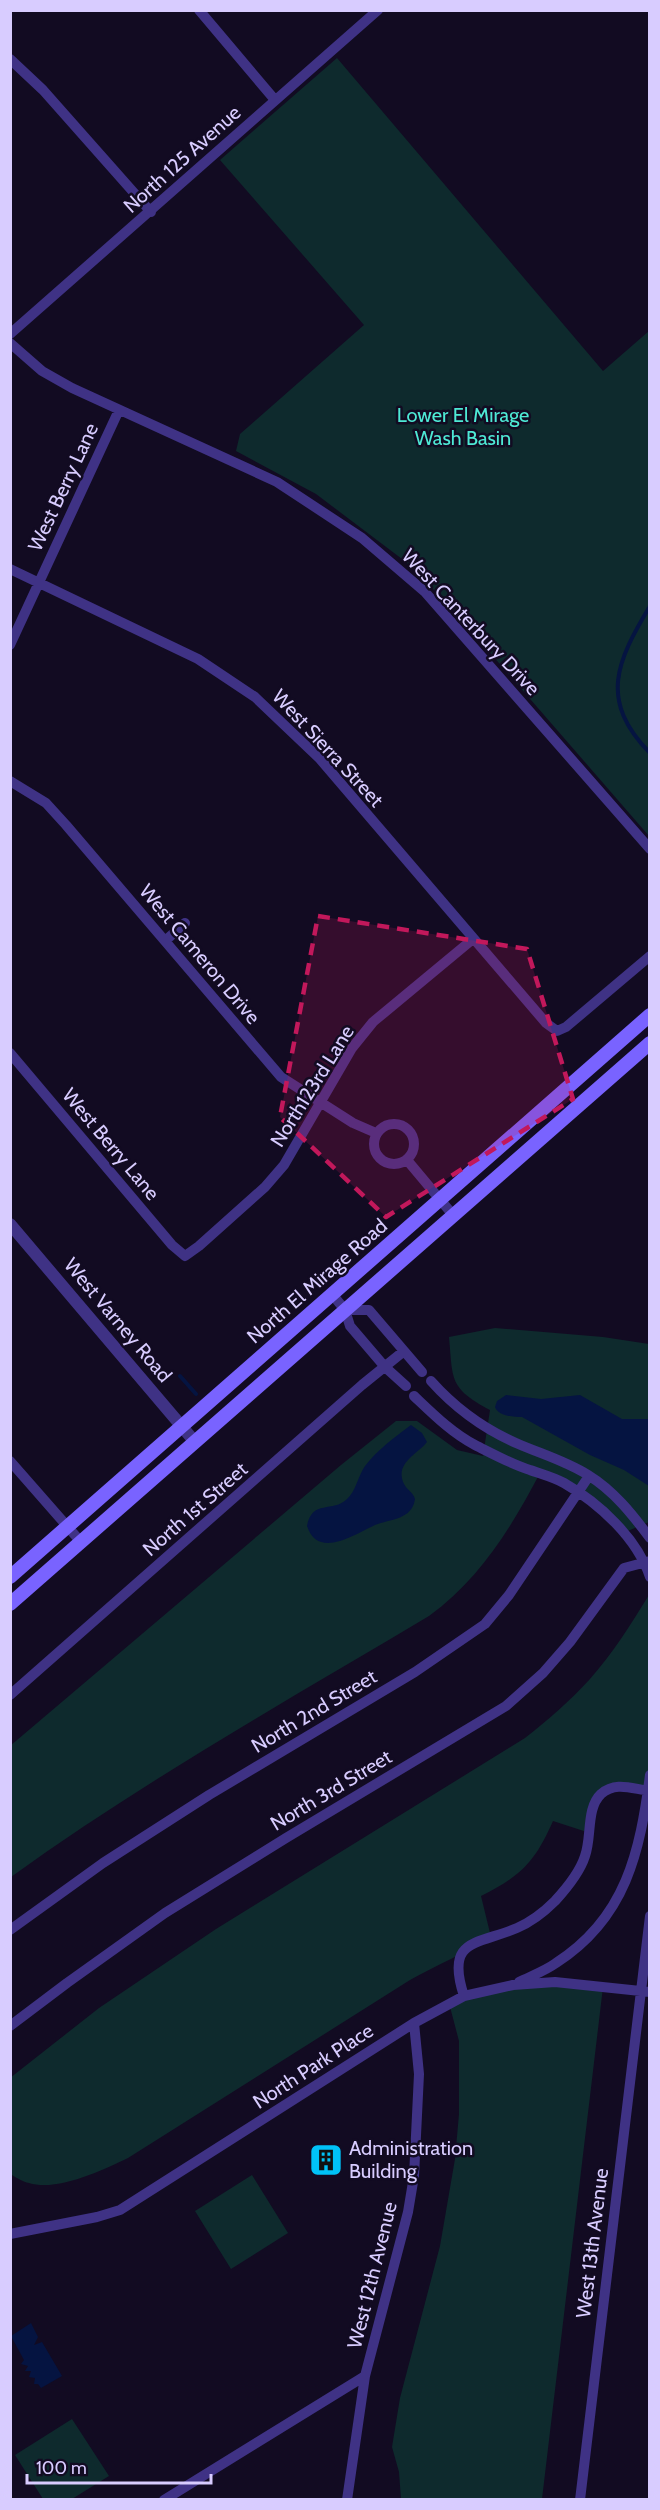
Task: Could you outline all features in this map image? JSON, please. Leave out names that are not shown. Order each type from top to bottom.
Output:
[{"type":"main road","name":"North El Mirage Road","points":[[10,1577],[650,1015]]},
{"type":"main road","name":"North El Mirage Road","points":[[10,1604],[650,1043]]},
{"type":"street","points":[[199,10],[276,100]]},
{"type":"street","name":"North 125 Avenue","points":[[10,334],[378,10]]},
{"type":"street","points":[[10,59],[43,90],[150,212]]},
{"type":"street","name":"West Canterbury Drive","points":[[10,344],[42,371],[119,410],[277,482],[363,538],[425,592],[650,849]]},
{"type":"street","name":"West Berry Lane","points":[[10,645],[119,410]]},
{"type":"street","name":"West Sierra Street","points":[[10,569],[188,653],[229,677],[255,697],[320,759],[546,1023],[557,1031],[566,1027],[650,956]]},
{"type":"street","name":"West Cameron Drive","points":[[10,781],[52,810],[281,1077],[321,1103],[376,1133]]},
{"type":"street","points":[[165,941],[185,923]]},
{"type":"street","name":"North123rd Lane","points":[[185,1256],[265,1188],[284,1165],[352,1048],[373,1022],[473,939]]},
{"type":"street","name":"West Berry Lane","points":[[10,1053],[172,1245],[185,1256]]},
{"type":"street","points":[[392,1124],[399,1124],[410,1131],[414,1143],[411,1156],[393,1165],[380,1160],[373,1147],[376,1133],[392,1124]]},
{"type":"street","points":[[407,1160],[453,1215]]},
{"type":"street","name":"West Varney Road","points":[[10,1224],[195,1442]]},
{"type":"street","points":[[332,1294],[345,1310],[350,1326],[385,1367],[406,1386]]},
{"type":"street","points":[[345,1310],[369,1310],[422,1372]]},
{"type":"street","name":"North 1st Street","points":[[10,1695],[404,1351]]},
{"type":"street","points":[[431,1381],[466,1416],[484,1427],[589,1476],[624,1503],[650,1538]]},
{"type":"street","points":[[414,1396],[435,1417],[477,1445],[511,1463],[563,1482],[594,1502],[647,1562],[650,1577]]},
{"type":"street","points":[[10,1461],[81,1542]]},
{"type":"street","name":"North 2nd Street","points":[[10,1930],[103,1863],[209,1795],[415,1672],[477,1629],[509,1595],[589,1476]]},
{"type":"street","name":"North 3rd Street","points":[[10,2026],[165,1913],[507,1706],[550,1665],[624,1568],[647,1562]]},
{"type":"street","points":[[513,1985],[556,1964],[575,1948],[605,1918],[621,1894],[639,1844],[650,1775]]},
{"type":"street","points":[[464,1996],[458,1978],[457,1963],[464,1950],[478,1940],[519,1928],[536,1918],[555,1902],[585,1856],[596,1800],[609,1788],[619,1786],[649,1791]]},
{"type":"street","name":"West 13th Avenue","points":[[580,2499],[645,1991],[650,1916]]},
{"type":"street","name":"North Park Place","points":[[10,2234],[97,2217],[120,2210],[414,2023],[464,1996],[513,1985],[555,1982],[645,1991]]},
{"type":"street","name":"West 12th Avenue","points":[[347,2499],[365,2376],[408,2212],[414,2176],[419,2074],[414,2023]]},
{"type":"street","points":[[164,2499],[365,2376]]},
{"type":"highlighted area","points":[[318,916],[527,949],[573,1099],[386,1217],[280,1117]]},
{"type":"green space","name":"Lower El Mirage Wash Basin","points":[[337,58],[603,371],[649,331],[649,836],[446,602],[406,562],[316,494],[236,451],[240,434],[364,325],[220,160]]},
{"type":"green space","points":[[495,1328],[603,1337],[649,1344],[649,1522],[623,1533],[607,1516],[540,1473],[506,1533],[493,1551],[464,1586],[429,1616],[165,1774],[11,1877],[10,1746],[396,1421],[417,1421],[457,1450],[483,1456],[490,1410],[460,1389],[453,1373],[449,1337]]},
{"type":"green space","points":[[649,1595],[650,1775],[647,1791],[619,1786],[602,1793],[590,1833],[553,1821],[540,1847],[525,1866],[507,1882],[481,1896],[491,1937],[410,1980],[128,2158],[80,2178],[53,2185],[27,2182],[12,2175],[10,2078],[99,2008],[216,1929],[525,1738],[559,1710],[590,1679],[614,1649]]},
{"type":"green space","points":[[513,1985],[603,1987],[542,2499],[401,2499],[399,2472],[392,2447],[400,2398],[440,2246],[455,2159],[459,2114],[459,2041],[449,2003]]},
{"type":"green space","points":[[252,2175],[288,2233],[231,2269],[195,2211]]},
{"type":"green space","points":[[72,2419],[109,2476],[72,2499],[43,2499],[15,2455]]},
{"type":"water","points":[[506,1395],[541,1399],[580,1395],[622,1419],[649,1419],[649,1486],[624,1470],[590,1455],[522,1417],[502,1414],[495,1407],[497,1401]]},
{"type":"water","points":[[411,1425],[422,1433],[427,1442],[408,1460],[402,1470],[404,1484],[415,1499],[410,1511],[400,1518],[375,1525],[338,1542],[319,1541],[312,1536],[307,1526],[313,1512],[347,1499],[370,1460]]},
{"type":"water","points":[[31,2323],[38,2337],[34,2345],[42,2342],[62,2376],[41,2388],[38,2384],[34,2384],[35,2378],[29,2377],[31,2371],[25,2371],[28,2366],[21,2364],[24,2360],[11,2336]]},
{"type":"waterway","points":[[650,606],[629,645],[618,680],[618,698],[623,715],[634,734],[650,753]]},
{"type":"waterway","points":[[180,1376],[196,1394]]},
{"type":"place","name":"Administration Building","points":[[326,2160]]}]
